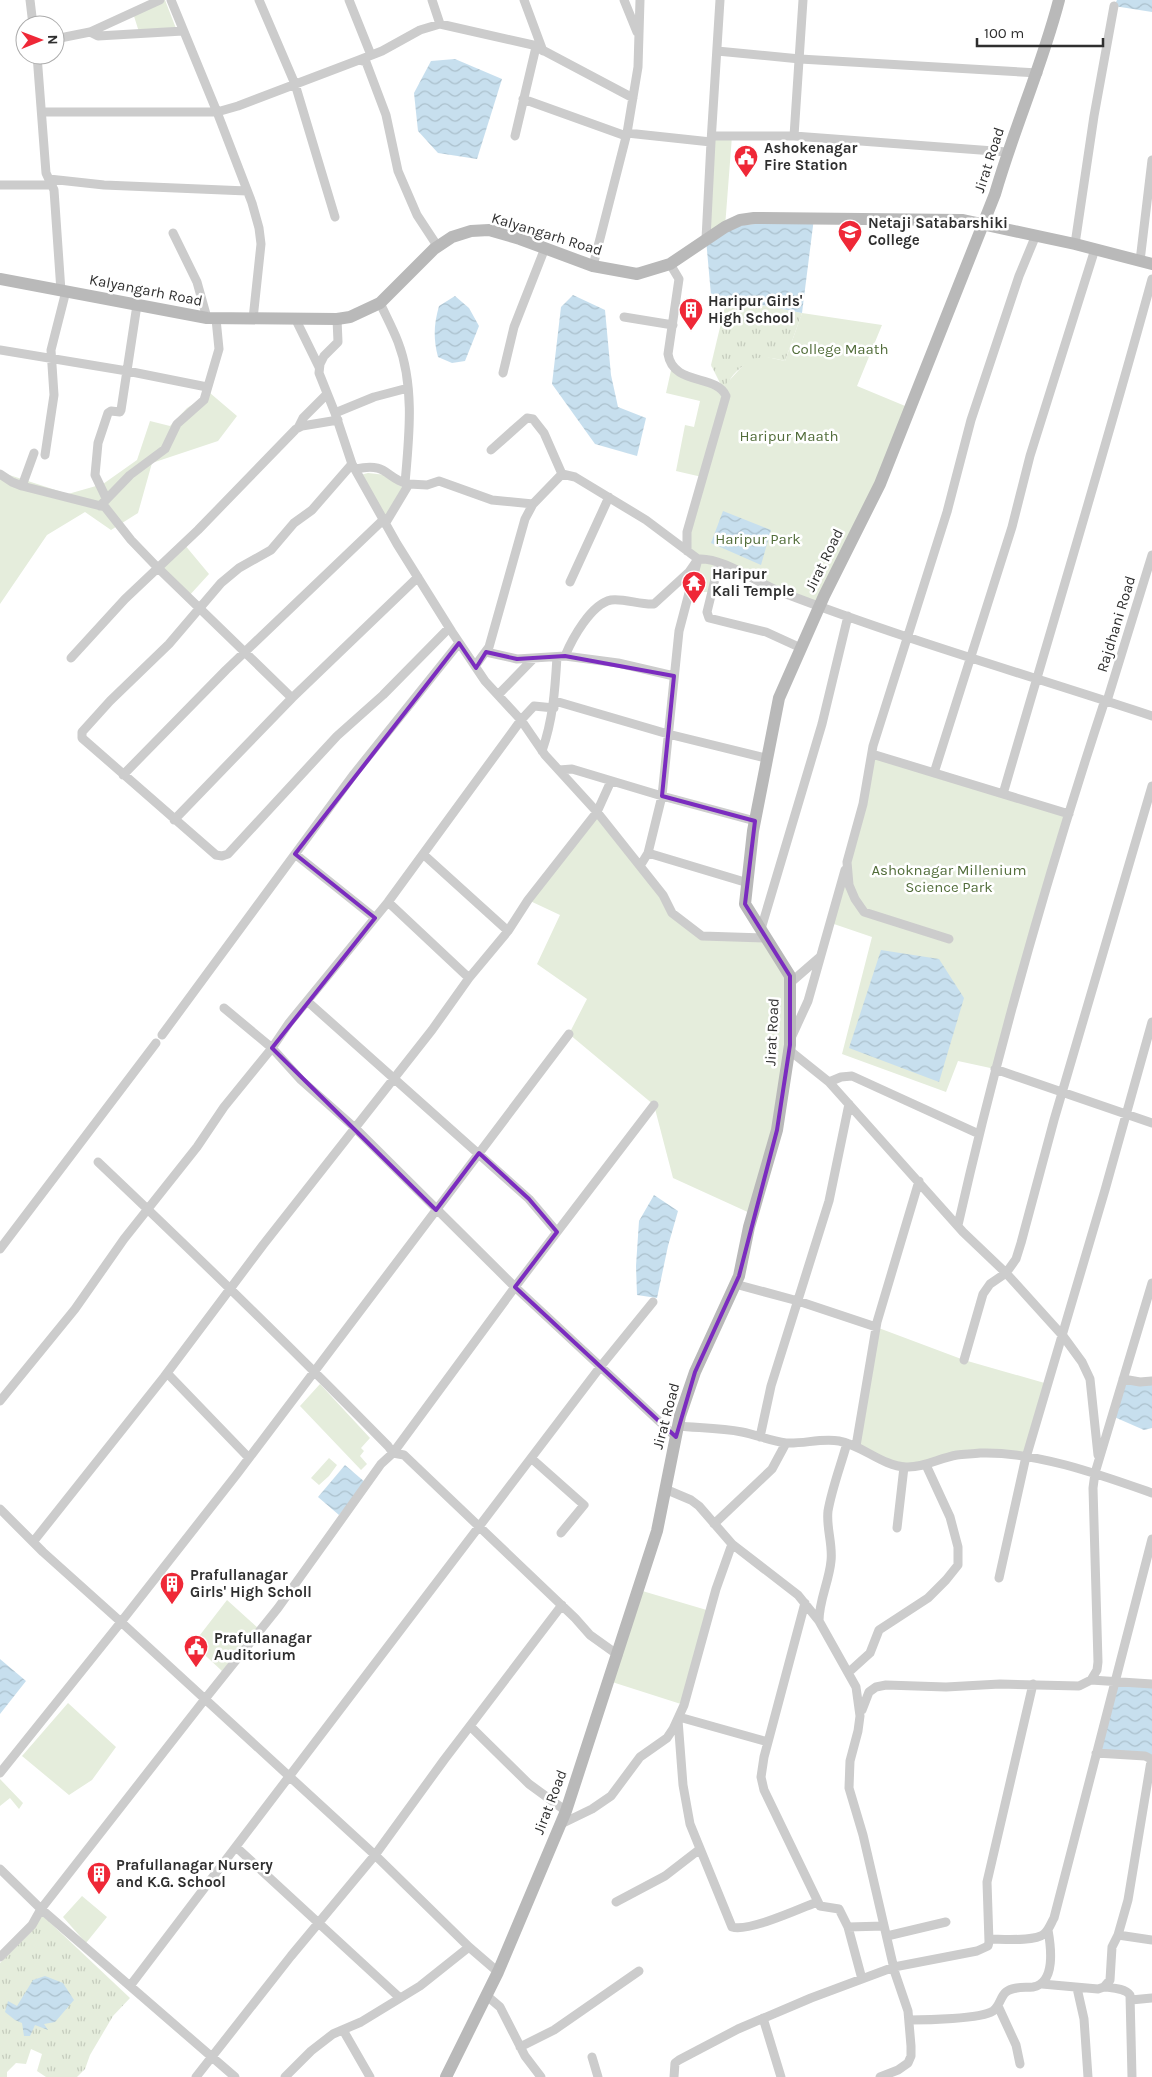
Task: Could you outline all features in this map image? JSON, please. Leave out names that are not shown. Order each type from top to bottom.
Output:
[{"type":"main road","name":"Jirat Road","points":[[446,2077],[498,1972],[566,1811],[657,1531],[677,1431],[695,1372],[739,1276],[749,1227],[776,1130],[789,1045],[790,976],[745,904],[755,821],[779,698],[820,606],[880,484],[996,194],[1007,152],[1038,73],[1059,0]]},
{"type":"main road","name":"Kalyangarh Road","points":[[0,279],[138,306],[212,318],[337,319],[350,317],[380,303],[403,278],[438,246],[471,231],[489,230],[593,266],[637,274],[646,273],[670,264],[732,224],[754,218],[943,218],[984,223],[1036,234],[1146,263]]},
{"type":"street","points":[[30,0],[32,15]]},
{"type":"street","points":[[65,37],[90,32],[160,0]]},
{"type":"street","points":[[171,0],[182,32],[217,112],[247,191],[258,228],[261,244],[253,319]]},
{"type":"street","points":[[259,0],[295,84],[335,216]]},
{"type":"street","points":[[349,0],[371,55]]},
{"type":"street","points":[[432,0],[440,24]]},
{"type":"street","points":[[515,136],[523,99],[540,49],[524,0]]},
{"type":"street","points":[[624,0],[639,36]]},
{"type":"street","points":[[593,266],[627,134],[638,67],[640,0]]},
{"type":"street","points":[[706,239],[720,0]]},
{"type":"street","points":[[794,136],[803,0]]},
{"type":"street","points":[[1075,244],[1094,116],[1114,6]]},
{"type":"street","points":[[43,112],[217,112],[238,106],[359,60],[420,30],[440,24],[540,49],[633,98]]},
{"type":"street","points":[[90,32],[98,36],[182,32]]},
{"type":"street","points":[[717,51],[800,59],[1038,73]]},
{"type":"street","points":[[359,60],[366,62],[386,115],[398,171],[413,206],[438,246]]},
{"type":"street","points":[[38,65],[46,173],[54,190],[64,291],[52,350],[54,395],[45,455]]},
{"type":"street","points":[[523,99],[627,134],[712,139],[794,136],[1007,152]]},
{"type":"street","points":[[1146,263],[1152,160]]},
{"type":"street","points":[[0,185],[50,182],[247,191]]},
{"type":"street","points":[[103,502],[130,475],[165,449],[177,424],[204,400],[219,349],[212,318],[173,233]]},
{"type":"street","points":[[1036,234],[1019,276],[971,420],[947,512],[872,754],[862,804],[822,956],[804,1013],[789,1045],[829,1082],[958,1225],[1006,1273],[1063,1336],[1082,1362],[1090,1379],[1099,1460]]},
{"type":"street","points":[[503,372],[514,327],[545,248]]},
{"type":"street","points":[[934,773],[1012,527],[1030,456],[1095,249]]},
{"type":"street","points":[[670,264],[679,279],[668,354],[672,366],[683,374],[720,389],[726,396],[687,532],[687,551]]},
{"type":"street","points":[[1003,794],[1086,509],[1111,431],[1152,279]]},
{"type":"street","points":[[123,775],[244,652],[384,522],[407,484],[408,388],[405,366],[399,343],[380,303]]},
{"type":"street","points":[[138,306],[121,410],[108,413],[98,443],[95,475],[103,502],[131,540],[157,567],[292,698]]},
{"type":"street","points":[[624,317],[672,325]]},
{"type":"street","points":[[319,367],[324,356],[338,342],[337,319]]},
{"type":"street","points":[[296,320],[319,367],[354,466],[384,522],[449,628],[475,666],[521,720],[542,751],[597,812],[663,895],[672,913],[702,936],[763,934],[822,724],[848,616]]},
{"type":"street","points":[[0,350],[127,371],[207,387]]},
{"type":"street","points":[[298,428],[336,416],[374,397],[408,388]]},
{"type":"street","points":[[71,658],[157,567],[198,530],[298,428],[303,418],[327,394]]},
{"type":"street","points":[[491,450],[527,418],[533,419],[544,433],[562,474]]},
{"type":"street","points":[[22,486],[34,453]]},
{"type":"street","points":[[354,466],[386,470],[407,484],[427,485],[439,481],[492,500],[533,504]]},
{"type":"street","points":[[354,466],[312,510],[294,523],[271,550],[239,568],[221,583],[169,644],[110,701],[82,732],[82,738],[174,820],[216,855],[222,856],[228,854],[338,736],[383,695],[449,628]]},
{"type":"street","points":[[0,474],[22,486],[103,502]]},
{"type":"street","points":[[562,474],[575,477],[646,520],[698,559],[719,563],[780,592],[909,638],[1152,716]]},
{"type":"street","points":[[475,666],[489,647],[525,519],[533,504],[562,474]]},
{"type":"street","points":[[570,582],[608,497]]},
{"type":"street","name":"Rajdhani Road","points":[[958,1225],[979,1134],[1024,961],[1152,555]]},
{"type":"street","points":[[542,751],[550,729],[561,656],[591,613],[601,605],[612,600],[654,604],[688,572],[698,559]]},
{"type":"street","points":[[640,866],[648,854],[662,796],[679,631],[698,559]]},
{"type":"street","points":[[719,563],[707,612],[709,618],[766,632],[801,648]]},
{"type":"street","points":[[174,820],[292,698],[418,577]]},
{"type":"street","points":[[162,1036],[354,774],[459,643]]},
{"type":"street","points":[[486,652],[518,659],[561,656],[618,663],[674,676]]},
{"type":"street","points":[[498,695],[534,658]]},
{"type":"street","points":[[0,1401],[75,1309],[147,1209],[197,1147],[224,1107],[388,902],[521,720],[534,706],[554,704],[766,758]]},
{"type":"street","points":[[872,754],[1069,814]]},
{"type":"street","points":[[559,770],[572,769],[755,821]]},
{"type":"street","points":[[33,1542],[167,1373],[229,1289],[432,1030],[469,978],[508,932],[528,900],[597,812],[611,781]]},
{"type":"street","points":[[964,1360],[983,1294],[990,1284],[1006,1273],[1016,1259],[1152,786]]},
{"type":"street","points":[[295,854],[374,918]]},
{"type":"street","points":[[423,854],[508,932]]},
{"type":"street","points":[[648,854],[748,883]]},
{"type":"street","points":[[846,862],[849,885],[855,899],[864,912],[949,939]]},
{"type":"street","points":[[388,902],[469,978]]},
{"type":"street","points":[[790,983],[822,956]]},
{"type":"street","points":[[307,1001],[529,1199],[557,1232]]},
{"type":"street","points":[[224,1008],[272,1048],[301,1080],[355,1128],[515,1287],[601,1366],[677,1431],[729,1430],[786,1443],[825,1440],[851,1445],[904,1467],[926,1465],[956,1455],[982,1453],[1026,1457],[1095,1473],[1152,1493]]},
{"type":"street","points":[[999,1578],[1026,1457],[1063,1336],[1152,1022]]},
{"type":"street","points":[[0,1773],[249,1458],[569,1034]]},
{"type":"street","points":[[0,1249],[156,1044]]},
{"type":"street","points":[[996,1069],[1152,1123]]},
{"type":"street","points":[[829,1082],[840,1077],[852,1076],[979,1134]]},
{"type":"street","points":[[760,1437],[771,1386],[829,1202],[849,1104]]},
{"type":"street","points":[[0,1957],[32,1925],[41,1909],[204,1699],[278,1608],[381,1464],[393,1454],[515,1287],[654,1105]]},
{"type":"street","points":[[98,1162],[279,1335],[388,1446],[393,1454]]},
{"type":"street","points":[[819,1621],[820,1602],[832,1552],[827,1530],[828,1511],[851,1445],[876,1327],[919,1181]]},
{"type":"street","points":[[1092,1680],[1097,1670],[1098,1662],[1093,1488],[1095,1473],[1152,1283]]},
{"type":"street","points":[[735,1284],[798,1301],[876,1327]]},
{"type":"street","points":[[130,1986],[291,1777],[601,1366],[653,1302]]},
{"type":"street","points":[[167,1373],[249,1458]]},
{"type":"street","points":[[1123,1379],[1140,1382],[1152,1381]]},
{"type":"street","points":[[714,1524],[772,1469],[786,1443]]},
{"type":"street","points":[[393,1454],[404,1455],[590,1634],[618,1655]]},
{"type":"street","points":[[531,1458],[584,1505],[561,1533]]},
{"type":"street","points":[[849,1672],[870,1653],[879,1630],[908,1613],[928,1598],[958,1565],[958,1547],[950,1518],[926,1465]]},
{"type":"street","points":[[897,1528],[904,1467]]},
{"type":"street","points":[[665,1489],[691,1500],[699,1506],[732,1544],[787,1585],[819,1621],[849,1672],[859,1700],[860,1716],[850,1761],[849,1788],[863,1835],[894,1967],[909,2020],[911,2046],[911,2056],[908,2063],[898,2070],[880,2077]]},
{"type":"street","points":[[0,1509],[33,1542],[375,1854],[498,1972]]},
{"type":"street","points":[[989,1939],[1034,1939],[1042,1936],[1048,1930],[1054,1918],[1152,1539]]},
{"type":"street","points":[[560,1824],[592,1809],[611,1796],[640,1757],[666,1738],[678,1719],[721,1572],[732,1544]]},
{"type":"street","points":[[805,1603],[768,1742],[761,1783],[817,1902],[824,1908],[839,1909],[848,1927],[862,1979]]},
{"type":"street","points":[[196,2077],[375,1854],[562,1605]]},
{"type":"street","points":[[860,1716],[869,1692],[881,1686],[946,1687],[1033,1684],[1079,1686],[1092,1680],[1152,1684]]},
{"type":"street","points":[[674,2077],[675,2063],[738,2028],[894,1967],[977,1951],[988,1946],[987,1882],[1033,1684]]},
{"type":"street","points":[[678,1719],[768,1742]]},
{"type":"street","points":[[678,1719],[684,1800],[690,1824],[732,1927],[740,1928],[778,1918],[817,1902]]},
{"type":"street","points":[[470,1726],[529,1784],[566,1811]]},
{"type":"street","points":[[1096,1753],[1145,1756],[1151,1761],[1128,1900],[1118,1935],[1112,1947],[1110,1980],[1104,1987]]},
{"type":"street","points":[[236,1847],[400,1998]]},
{"type":"street","points":[[616,1902],[665,1876],[700,1849]]},
{"type":"street","points":[[0,1869],[41,1909],[235,2077]]},
{"type":"street","points":[[887,1936],[946,1922]]},
{"type":"street","points":[[848,1927],[884,1926]]},
{"type":"street","points":[[909,2020],[935,2020],[990,2013],[998,2006],[1007,1992],[1013,1989],[1034,1987],[1042,1984],[1046,1980],[1048,1972],[1050,1942],[1048,1930]]},
{"type":"street","points":[[1118,1935],[1152,1940]]},
{"type":"street","points":[[285,2077],[333,2034],[362,2022],[420,1986],[470,1947]]},
{"type":"street","points":[[520,2047],[554,2030],[639,1971]]},
{"type":"street","points":[[1042,1984],[1077,1988],[1098,1989],[1104,1987],[1128,1992],[1130,2000],[1132,2077]]},
{"type":"street","points":[[1077,1988],[1084,2019],[1088,2077]]},
{"type":"street","points":[[486,1995],[500,2007],[520,2047],[541,2077]]},
{"type":"street","points":[[1130,2000],[1152,1998]]},
{"type":"street","points":[[998,2006],[1016,2046],[1020,2064]]},
{"type":"street","points":[[763,2018],[781,2077]]},
{"type":"street","points":[[343,2030],[370,2077]]},
{"type":"street","points":[[592,2057],[598,2077]]},
{"type":"highlighted area","points":[[459,643],[476,668],[486,652],[517,659],[565,656],[674,676],[662,796],[755,821],[745,904],[790,976],[790,1045],[777,1130],[739,1276],[695,1372],[676,1437],[515,1287],[557,1232],[529,1199],[479,1153],[436,1210],[272,1048],[375,918],[295,854]]},
{"type":"green space","points":[[165,0],[177,31],[139,32],[133,13]]},
{"type":"green space","points":[[712,136],[732,136],[725,227],[706,239]]},
{"type":"green space","points":[[727,298],[802,313],[785,361],[766,358],[752,361],[734,374],[725,393],[711,365]]},
{"type":"green space","points":[[802,313],[882,325],[857,386],[910,408],[820,606],[719,563],[711,592],[702,592],[692,582],[698,559],[687,551],[702,477],[676,471],[685,425],[694,427],[700,401],[666,393],[672,366],[725,392],[726,384],[749,359],[767,357],[785,361]]},
{"type":"green space","points":[[210,393],[237,416],[218,441],[152,463],[138,513],[111,530],[85,512],[47,535],[0,604],[0,472],[68,494],[103,484],[137,460],[150,421],[170,426],[187,408]]},
{"type":"green space","points":[[368,473],[386,475],[398,485],[407,489],[385,521],[360,475]]},
{"type":"green space","points":[[184,544],[209,574],[188,597],[157,567]]},
{"type":"green space","name":"Ashoknagar Millenium Science Park","points":[[872,754],[1069,814],[995,1069],[958,1061],[946,1092],[842,1054],[872,937],[831,923]]},
{"type":"green space","points":[[597,812],[672,913],[702,936],[766,938],[790,976],[786,1072],[752,1214],[673,1178],[654,1105],[569,1034],[587,999],[537,964],[560,915],[528,900]]},
{"type":"green space","points":[[876,1327],[964,1360],[1048,1384],[1026,1457],[982,1453],[904,1467],[856,1446]]},
{"type":"green space","points":[[320,1384],[370,1438],[361,1448],[364,1451],[360,1456],[367,1464],[361,1470],[300,1406]]},
{"type":"green space","points":[[329,1458],[337,1465],[319,1485],[311,1478]]},
{"type":"green space","points":[[639,1590],[710,1611],[684,1705],[609,1681]]},
{"type":"green space","points":[[227,1600],[258,1628],[222,1671],[193,1644]]},
{"type":"green space","points":[[68,1703],[116,1747],[92,1780],[69,1795],[22,1756]]},
{"type":"green space","points":[[0,1779],[23,1803],[19,1809],[10,1798],[0,1806]]},
{"type":"green space","points":[[82,1896],[107,1917],[86,1943],[63,1917]]},
{"type":"green space","points":[[42,1915],[130,1998],[113,2016],[90,2055],[85,2069],[77,2077],[46,2077],[37,2071],[42,2054],[31,2049],[26,2064],[16,2063],[7,2072],[7,2077],[0,2077],[0,1963],[32,1931]]},
{"type":"water","points":[[1117,0],[1152,0],[1152,12],[1114,6]]},
{"type":"water","points":[[455,59],[502,79],[477,159],[438,153],[418,131],[414,93],[431,61]]},
{"type":"water","points":[[814,218],[802,313],[711,295],[706,239],[725,227]]},
{"type":"water","points":[[573,295],[605,310],[611,375],[618,407],[646,418],[637,456],[595,444],[552,384],[561,307]]},
{"type":"water","points":[[455,296],[469,308],[479,326],[465,361],[452,363],[438,357],[435,331],[439,306]]},
{"type":"water","points":[[723,511],[771,530],[761,565],[711,543]]},
{"type":"water","points":[[881,950],[939,959],[964,998],[939,1082],[849,1048]]},
{"type":"water","points":[[654,1195],[678,1211],[668,1246],[657,1298],[637,1295],[636,1266],[639,1221]]},
{"type":"water","points":[[1123,1379],[1152,1381],[1152,1428],[1144,1430],[1112,1416]]},
{"type":"water","points":[[345,1465],[366,1483],[339,1515],[318,1497]]},
{"type":"water","points":[[0,1659],[26,1681],[0,1714]]},
{"type":"water","points":[[1115,1682],[1152,1683],[1152,1760],[1096,1753]]},
{"type":"water","points":[[45,1976],[63,1983],[74,2000],[55,2022],[44,2024],[48,2030],[35,2025],[30,2036],[24,2036],[22,2023],[5,2012],[8,2001],[17,2006],[33,1980]]},
{"type":"place","name":"Ashokenagar Fire Station","points":[[746,178]]},
{"type":"place","name":"Netaji Satabarshiki College","points":[[850,253]]},
{"type":"place","name":"Haripur Girls' High School","points":[[691,331]]},
{"type":"place","name":"Haripur Kali Temple","points":[[694,604]]},
{"type":"place","name":"Prafullanagar Girls' High Scholl","points":[[172,1605]]},
{"type":"place","name":"Prafullanagar Auditorium","points":[[196,1668]]},
{"type":"place","name":"Prafullanagar Nursery and K.G. School","points":[[99,1895]]},
{"type":"park label","name":"College Maath","points":[[840,349]]},
{"type":"park label","name":"Haripur Maath","points":[[789,436]]},
{"type":"park label","name":"Haripur Park","points":[[758,539]]}]
